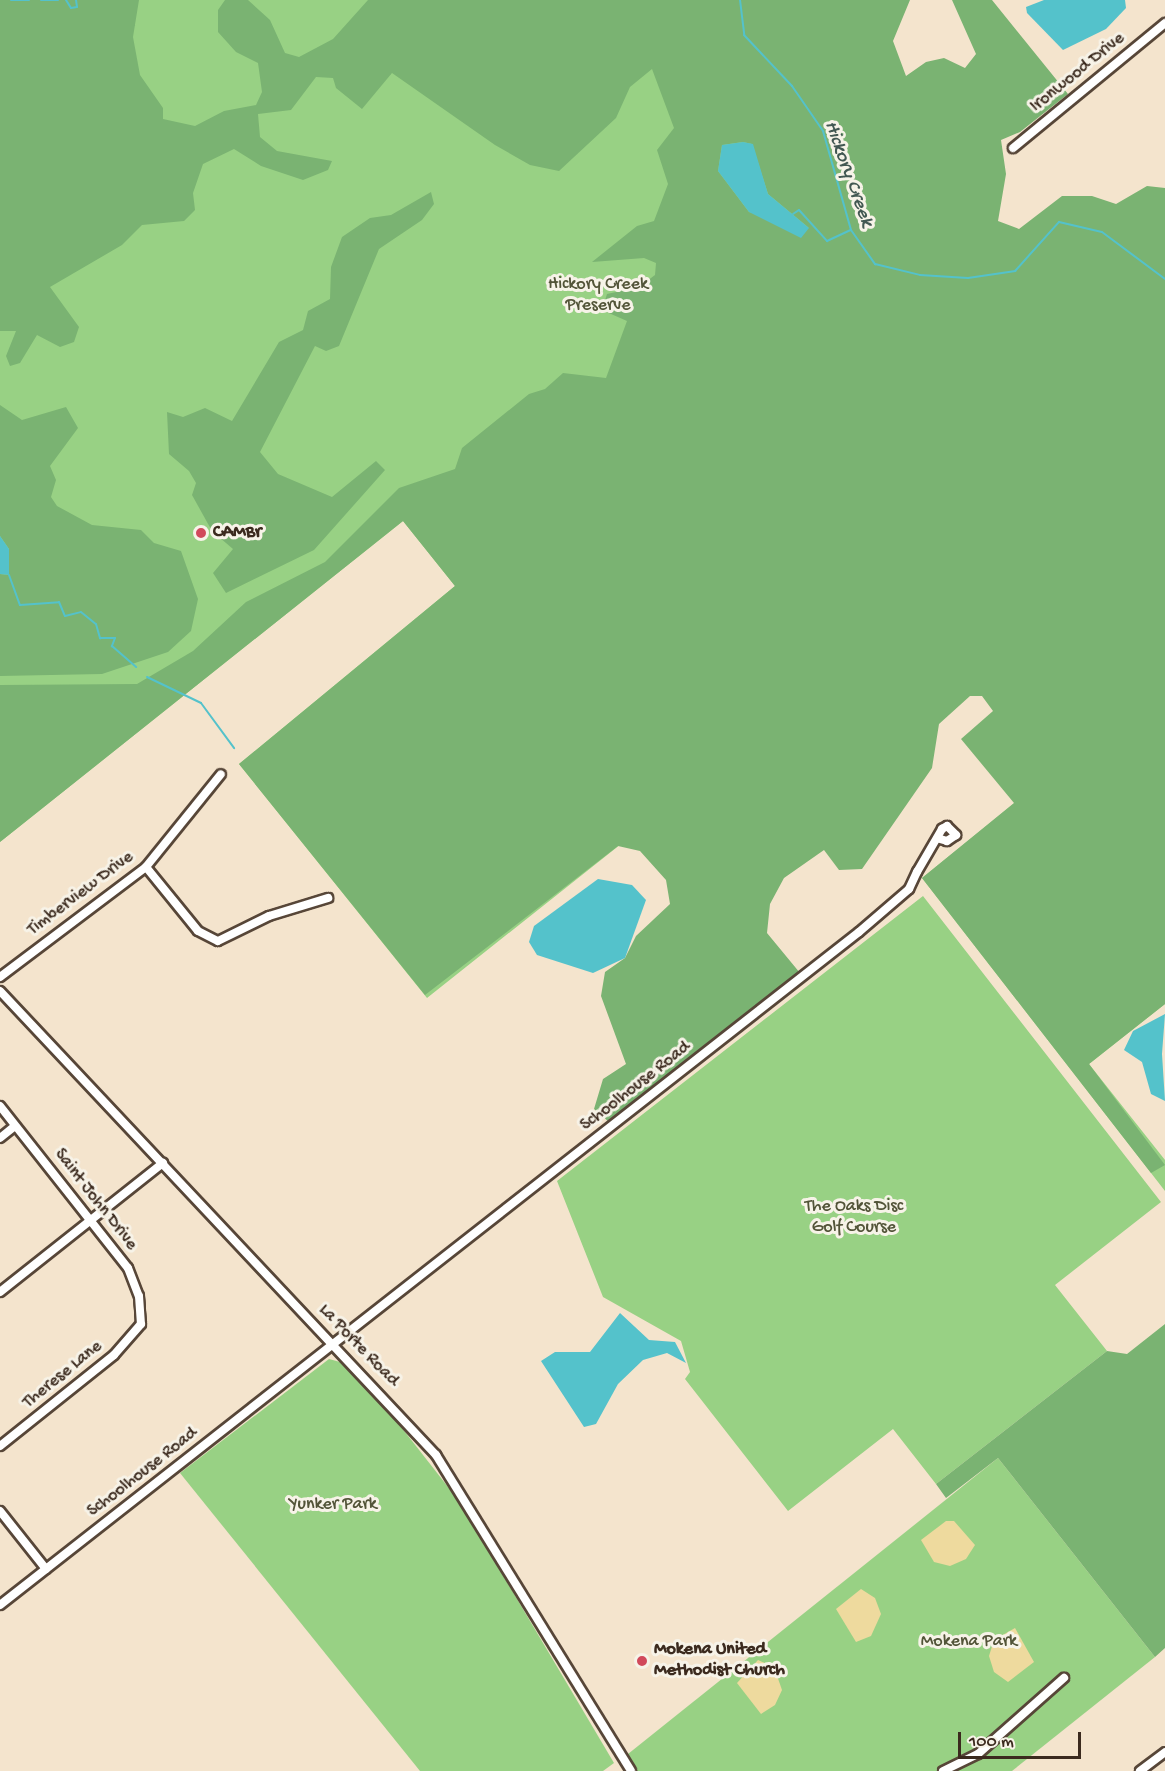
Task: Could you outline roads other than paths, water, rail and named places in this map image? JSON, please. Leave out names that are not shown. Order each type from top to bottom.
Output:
[{"type":"street","name":"Ironwood Drive","points":[[1013,148],[1165,23]]},
{"type":"street","name":"Timberview Drive","points":[[0,976],[146,867],[221,774]]},
{"type":"street","name":"Schoolhouse Road","points":[[0,1605],[305,1365],[335,1345],[909,890],[937,838]]},
{"type":"street","points":[[146,867],[198,931],[212,940],[225,940],[256,922],[328,898]]},
{"type":"street","name":"La Porte Road","points":[[0,991],[422,1438],[462,1491],[631,1771]]},
{"type":"street","name":"Saint John Drive","points":[[0,1106],[128,1268],[139,1296],[141,1324]]},
{"type":"street","points":[[0,1138],[15,1126]]},
{"type":"street","points":[[0,1292],[163,1163]]},
{"type":"street","name":"Therese Lane","points":[[0,1446],[114,1355],[141,1324]]},
{"type":"street","points":[[0,1511],[46,1569]]},
{"type":"street","points":[[943,1771],[978,1754],[1064,1678]]},
{"type":"street","points":[[1140,1771],[1165,1752]]},
{"type":"water","points":[[1044,0],[1125,0],[1126,8],[1106,29],[1063,50],[1027,13],[1026,7]]},
{"type":"water","points":[[743,142],[753,144],[768,194],[809,228],[801,238],[749,212],[718,171],[722,145]]},
{"type":"water","points":[[0,536],[9,549],[9,575],[0,574]]},
{"type":"water","points":[[598,879],[632,885],[646,900],[625,958],[593,973],[537,955],[529,942],[534,926]]},
{"type":"water","points":[[1165,1014],[1162,1054],[1165,1101],[1151,1094],[1142,1062],[1124,1050],[1133,1031]]},
{"type":"water","points":[[620,1313],[649,1340],[675,1342],[686,1363],[667,1353],[643,1360],[618,1384],[596,1424],[584,1427],[541,1361],[555,1352],[590,1352]]},
{"type":"waterway","points":[[11,0],[29,0]]},
{"type":"waterway","points":[[41,0],[58,0]]},
{"type":"waterway","points":[[66,0],[71,8],[77,7],[76,0]]},
{"type":"waterway","name":"Hickory Creek","points":[[740,0],[744,35],[792,86],[823,131],[851,230],[875,264],[920,275],[968,278],[1015,271],[1059,222],[1102,232],[1165,279]]},
{"type":"waterway","points":[[793,214],[799,210],[827,241],[851,230]]},
{"type":"waterway","points":[[9,575],[20,605],[59,602],[65,616],[81,612],[96,624],[100,638],[115,638],[112,646],[136,667]]},
{"type":"waterway","points":[[147,677],[201,703],[234,748]]},
{"type":"place","name":"CAMBr","points":[[201,533]]},
{"type":"place","name":"Mokena United Methodist Church","points":[[642,1661]]},
{"type":"park label","name":"Hickory Creek Preserve","points":[[598,296]]},
{"type":"park label","name":"The Oaks Disc Golf Course","points":[[854,1218]]},
{"type":"park label","name":"Yunker Park","points":[[333,1505]]},
{"type":"park label","name":"Mokena Park","points":[[969,1642]]}]
